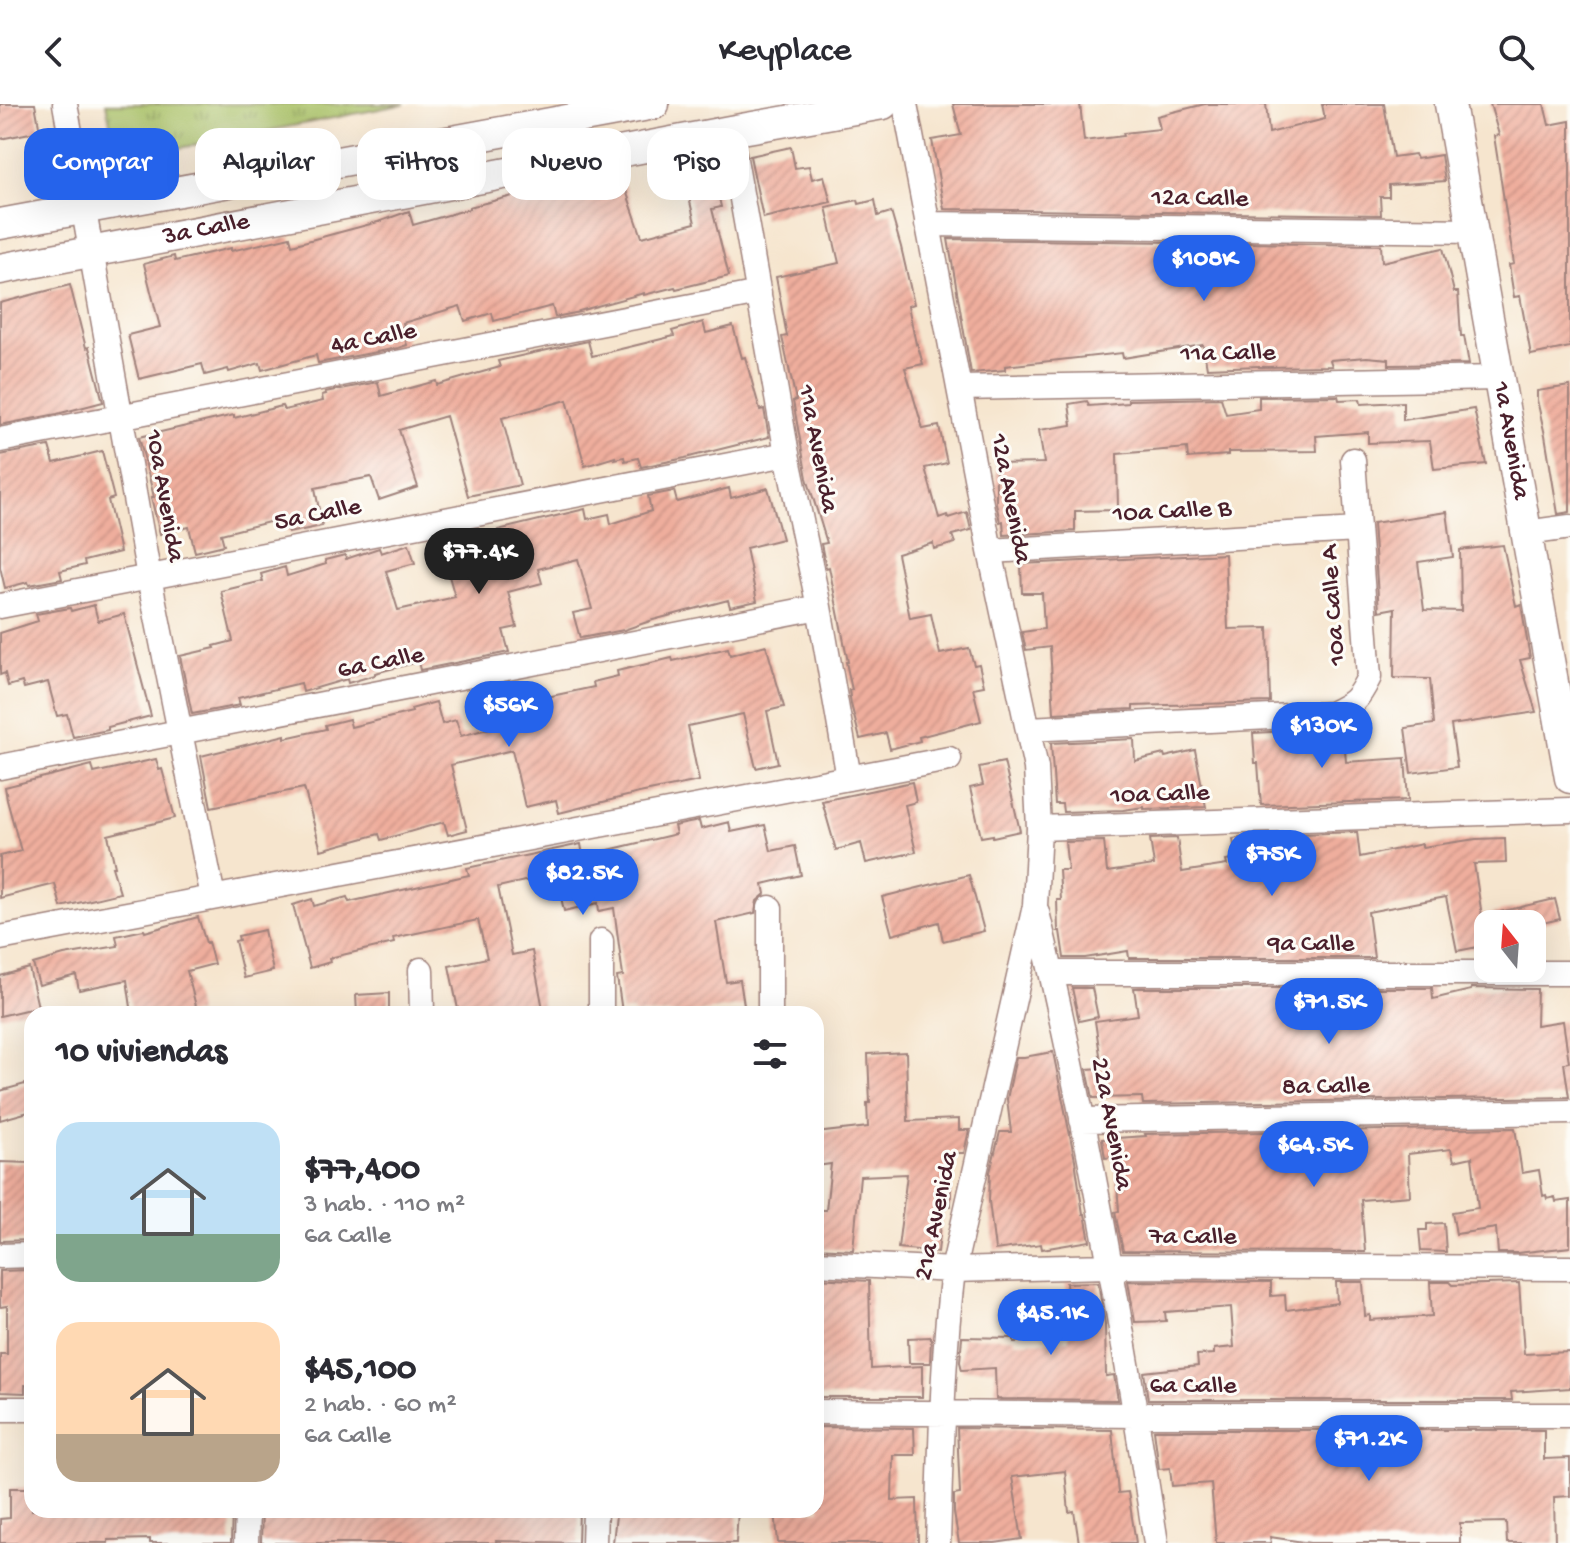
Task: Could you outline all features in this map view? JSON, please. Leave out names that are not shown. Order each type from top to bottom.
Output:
[{"type":"street","name":"10a Avenida","points":[[65,104],[149,577],[213,897]]},
{"type":"street","name":"3a Calle","points":[[0,224],[654,104]]},
{"type":"street","name":"3a Calle","points":[[747,128],[883,104]]},
{"type":"street","name":"12a Avenida","points":[[905,104],[990,551],[1036,768],[1039,828],[1035,906]]},
{"type":"street","name":"1a Avenida","points":[[1450,104],[1570,778]]},
{"type":"street","name":"3a Calle","points":[[0,269],[647,147]]},
{"type":"street","name":"11a Avenida","points":[[742,200],[849,778]]},
{"type":"street","name":"12a Calle","points":[[927,224],[1473,231]]},
{"type":"street","name":"4a Calle","points":[[0,440],[759,293]]},
{"type":"street","name":"11a Calle","points":[[959,388],[1499,378]]},
{"type":"street","name":"5a Calle","points":[[0,606],[787,454]]},
{"type":"street","name":"10a Calle A","points":[[1028,729],[1331,714],[1359,697],[1369,677],[1353,460]]},
{"type":"street","points":[[1526,533],[1570,527]]},
{"type":"street","name":"10a Calle B","points":[[990,551],[1358,530]]},
{"type":"street","name":"6a Calle","points":[[0,767],[819,607]]},
{"type":"street","points":[[0,938],[949,759]]},
{"type":"street","name":"10a Calle","points":[[1039,828],[1570,810]]},
{"type":"street","name":"22a Avenida","points":[[1035,906],[1082,1120],[1156,1543]]},
{"type":"street","name":"21a Avenida","points":[[938,1543],[942,1413],[953,1270],[1035,906]]},
{"type":"street","points":[[770,908],[770,1006]]},
{"type":"street","points":[[601,941],[601,1006]]},
{"type":"street","points":[[421,970],[422,1006]]},
{"type":"street","name":"9a Calle","points":[[1052,973],[1570,973]]},
{"type":"street","name":"8a Calle","points":[[1082,1120],[1570,1112]]},
{"type":"street","points":[[0,1256],[24,1255]]},
{"type":"street","name":"7a Calle","points":[[824,1263],[953,1270],[1109,1266],[1570,1268]]},
{"type":"street","points":[[0,1409],[24,1409]]},
{"type":"street","name":"6a Calle","points":[[824,1412],[1570,1415]]},
{"type":"street","points":[[246,1543],[247,1518]]},
{"type":"street","points":[[594,1543],[595,1518]]},
{"type":"green space","points":[[106,104],[405,104],[282,128],[195,128],[195,145],[179,148],[179,128],[111,128]]},
{"type":"building","points":[[0,104],[35,104],[39,128],[24,128],[24,134],[0,139]]},
{"type":"building","points":[[953,104],[1080,104],[1084,141],[1160,129],[1157,116],[1205,104],[1266,104],[1269,133],[1325,119],[1322,104],[1384,104],[1393,157],[1415,154],[1417,159],[1441,155],[1445,181],[1389,185],[1389,197],[1380,197],[1381,215],[944,209],[932,140],[961,135]]},
{"type":"building","points":[[1490,104],[1544,104],[1549,125],[1570,121],[1570,347],[1531,355],[1520,296],[1514,297],[1509,265],[1514,264],[1494,136],[1499,135]]},
{"type":"building","points":[[791,147],[795,168],[809,166],[812,179],[824,176],[831,202],[763,218],[750,156]]},
{"type":"building","points":[[502,199],[629,200],[642,237],[695,223],[690,200],[720,200],[721,207],[712,209],[729,276],[644,293],[555,317],[552,306],[494,321],[492,313],[465,321],[460,306],[403,323],[407,345],[398,348],[318,363],[316,355],[262,370],[260,363],[205,375],[202,364],[139,379],[128,335],[160,327],[144,264],[174,256],[175,261],[290,237],[292,245],[409,211],[413,225]]},
{"type":"building","points":[[858,200],[859,204],[875,200],[878,216],[891,212],[914,304],[908,306],[923,364],[905,368],[923,429],[939,426],[947,463],[925,468],[939,518],[967,512],[971,530],[952,535],[955,543],[934,549],[933,543],[897,554],[910,618],[931,614],[940,654],[969,648],[974,665],[979,664],[984,686],[973,688],[981,721],[919,737],[920,741],[890,749],[886,733],[860,739],[851,704],[848,662],[829,567],[826,568],[821,544],[827,543],[807,478],[793,401],[796,400],[782,337],[787,336],[776,277],[839,263],[826,207]]},
{"type":"building","points":[[948,239],[1381,245],[1382,262],[1443,248],[1454,292],[1458,292],[1461,336],[1464,336],[1469,364],[1389,365],[1389,359],[1367,357],[1330,360],[1332,366],[1207,368],[1203,345],[1123,358],[1122,353],[1005,366],[1005,370],[971,373]]},
{"type":"building","points":[[70,285],[103,402],[0,425],[0,303]]},
{"type":"building","points":[[703,322],[706,333],[733,326],[760,410],[764,409],[769,437],[641,467],[638,458],[625,461],[624,457],[585,466],[567,400],[502,418],[520,485],[468,496],[446,416],[399,430],[418,487],[379,500],[371,477],[315,488],[322,526],[288,533],[285,518],[221,534],[224,545],[195,552],[189,527],[160,534],[139,437],[282,406],[284,410],[323,401],[325,392],[378,382],[381,396],[436,381],[437,385],[500,367],[498,361],[588,341],[592,356],[674,336],[672,331]]},
{"type":"building","points":[[1570,386],[1570,512],[1558,514],[1537,391]]},
{"type":"building","points":[[1338,396],[1339,400],[1360,399],[1361,404],[1403,402],[1403,420],[1474,409],[1486,464],[1434,469],[1430,441],[1368,443],[1368,432],[1316,436],[1317,451],[1228,452],[1228,455],[1188,458],[1187,448],[1117,454],[1118,510],[1075,511],[1075,531],[1004,535],[1003,521],[1000,522],[996,503],[996,464],[1044,463],[1039,430],[1072,425],[1069,404],[1087,401],[1089,406],[1128,403],[1128,400],[1221,398],[1226,414],[1259,409],[1259,397]]},
{"type":"building","points":[[49,446],[54,463],[102,451],[114,498],[108,500],[120,552],[60,571],[62,579],[5,588],[0,567],[0,455]]},
{"type":"building","points":[[729,488],[731,498],[768,488],[782,539],[746,548],[757,601],[730,607],[728,600],[624,630],[580,638],[573,613],[592,609],[578,559],[538,569],[542,583],[508,592],[517,627],[503,630],[509,652],[420,670],[418,662],[348,683],[347,679],[303,692],[301,683],[238,698],[240,705],[192,714],[180,656],[233,641],[221,591],[263,581],[261,574],[285,567],[287,576],[326,564],[325,560],[345,555],[346,559],[379,548],[381,553],[409,544],[415,563],[386,571],[398,610],[455,597],[447,569],[477,561],[473,545],[500,537],[498,530],[585,509],[587,519],[609,514],[611,524],[651,511],[648,496],[674,491],[677,502]]},
{"type":"building","points":[[1447,512],[1453,557],[1418,562],[1424,610],[1461,611],[1460,550],[1503,545],[1516,606],[1521,604],[1530,658],[1520,660],[1536,712],[1451,725],[1457,767],[1411,773],[1405,728],[1434,724],[1430,679],[1394,678],[1395,608],[1379,611],[1373,523]]},
{"type":"building","points":[[1225,554],[1228,629],[1268,628],[1270,702],[1133,706],[1133,709],[1054,713],[1050,647],[1026,650],[1022,632],[1044,629],[1042,593],[1022,593],[1021,564]]},
{"type":"building","points":[[94,605],[98,621],[124,614],[151,716],[73,737],[67,714],[57,716],[48,682],[24,688],[22,682],[8,686],[5,673],[0,675],[0,633],[38,621],[36,614],[70,608],[71,611]]},
{"type":"building","points":[[766,645],[784,707],[767,711],[778,763],[756,768],[743,714],[688,726],[699,781],[559,813],[556,800],[525,807],[512,750],[451,765],[467,830],[448,835],[444,822],[381,840],[379,834],[321,850],[304,788],[211,807],[201,756],[285,735],[285,738],[326,729],[325,725],[349,719],[351,727],[412,712],[411,709],[436,702],[442,724],[456,720],[461,736],[506,724],[500,700],[526,693],[528,701],[594,687],[593,682],[618,676],[617,671],[672,658],[673,661],[728,648],[730,655]]},
{"type":"building","points":[[1343,725],[1346,762],[1405,758],[1408,800],[1261,805],[1253,733],[1332,729]]},
{"type":"building","points":[[1134,739],[1135,761],[1195,750],[1206,807],[1063,812],[1062,804],[1055,804],[1051,743]]},
{"type":"building","points":[[156,759],[159,770],[162,769],[175,818],[108,835],[115,867],[112,867],[120,893],[61,907],[55,884],[0,898],[0,856],[21,851],[5,787],[92,765],[94,773]]},
{"type":"building","points":[[1004,762],[1020,831],[981,837],[970,788],[983,785],[979,767]]},
{"type":"building","points":[[912,782],[916,802],[905,805],[916,852],[866,863],[861,843],[836,850],[822,801]]},
{"type":"building","points":[[699,821],[701,829],[729,822],[731,832],[765,825],[771,851],[795,846],[801,875],[763,884],[765,894],[757,901],[755,913],[716,922],[726,982],[740,980],[744,1005],[621,1006],[617,977],[623,976],[614,908],[599,911],[598,903],[564,911],[556,874],[498,887],[512,955],[532,951],[542,1006],[457,1006],[449,966],[487,958],[478,920],[393,938],[394,943],[329,958],[330,962],[310,968],[293,905],[312,899],[314,906],[347,897],[349,902],[469,875],[467,868],[581,844],[583,856],[676,834],[674,826]]},
{"type":"building","points":[[1357,832],[1360,857],[1422,844],[1422,847],[1505,838],[1506,863],[1474,864],[1481,910],[1474,910],[1474,948],[1457,951],[1446,897],[1368,912],[1374,958],[1129,958],[1128,951],[1064,958],[1058,931],[1057,900],[1061,900],[1059,870],[1068,870],[1065,842],[1104,841],[1107,872],[1154,865],[1150,839],[1177,838],[1182,872],[1227,865],[1226,861],[1236,859],[1233,839]]},
{"type":"building","points":[[969,875],[984,931],[943,941],[939,922],[892,935],[882,897]]},
{"type":"building","points":[[1555,899],[1560,919],[1546,922],[1546,910],[1508,910]]},
{"type":"building","points":[[198,917],[214,964],[187,971],[196,1006],[131,1006],[127,980],[79,990],[76,975],[39,985],[33,964],[118,946],[116,936],[145,932]]},
{"type":"building","points":[[264,930],[273,971],[244,978],[235,941],[239,940],[238,936]]},
{"type":"building","points":[[29,968],[38,1006],[24,1006],[24,1010],[0,1016],[0,976]]},
{"type":"building","points":[[1072,988],[1092,988],[1098,1017],[1079,1021]]},
{"type":"building","points":[[1134,988],[1432,988],[1433,999],[1471,988],[1537,989],[1536,1025],[1563,1021],[1569,1062],[1564,1063],[1569,1097],[1143,1104],[1142,1097],[1093,1098],[1087,1069],[1102,1068],[1095,1021],[1138,1015]]},
{"type":"building","points":[[389,993],[389,1006],[357,1006],[356,995]]},
{"type":"building","points":[[906,1052],[908,1121],[959,1119],[959,1130],[969,1130],[964,1153],[950,1153],[951,1206],[943,1206],[938,1252],[898,1248],[907,1174],[860,1176],[853,1250],[824,1248],[824,1210],[831,1164],[824,1165],[824,1132],[868,1127],[868,1054]]},
{"type":"building","points":[[1053,1052],[1090,1241],[1042,1249],[1041,1244],[995,1250],[989,1201],[990,1172],[1000,1132],[1011,1132],[1007,1099],[1016,1057]]},
{"type":"building","points":[[24,1084],[24,1113],[0,1120],[0,1091]]},
{"type":"building","points":[[1515,1128],[1522,1173],[1539,1170],[1543,1196],[1546,1195],[1547,1199],[1555,1197],[1556,1202],[1570,1200],[1570,1247],[1498,1253],[1496,1228],[1456,1234],[1452,1212],[1478,1208],[1472,1157],[1454,1161],[1451,1149],[1408,1154],[1410,1196],[1361,1200],[1365,1252],[1123,1251],[1115,1212],[1119,1211],[1115,1157],[1105,1158],[1102,1139],[1145,1134]]},
{"type":"building","points":[[0,1162],[24,1163],[24,1240],[0,1241]]},
{"type":"building","points":[[1444,1223],[1446,1252],[1421,1251],[1419,1230],[1427,1230],[1427,1224]]},
{"type":"building","points":[[24,1270],[24,1393],[0,1392],[0,1354],[7,1354],[7,1306],[0,1307],[0,1271]]},
{"type":"building","points":[[824,1278],[869,1281],[871,1369],[922,1366],[922,1397],[824,1397]]},
{"type":"building","points":[[1128,1281],[1271,1282],[1271,1296],[1285,1295],[1286,1310],[1337,1303],[1336,1282],[1363,1282],[1365,1316],[1370,1315],[1370,1320],[1432,1316],[1430,1282],[1449,1282],[1452,1285],[1519,1283],[1524,1354],[1570,1352],[1570,1388],[1511,1392],[1512,1400],[1148,1400],[1144,1372],[1198,1366],[1197,1355],[1214,1354],[1214,1349],[1234,1347],[1231,1307],[1165,1312],[1166,1321],[1135,1322]]},
{"type":"building","points":[[1098,1282],[1105,1324],[1106,1376],[1114,1375],[1118,1400],[996,1399],[995,1368],[962,1370],[962,1337],[1014,1338],[1014,1342],[1069,1340],[1066,1283]]},
{"type":"building","points":[[931,1337],[930,1363],[909,1363],[908,1338]]},
{"type":"building","points":[[824,1427],[914,1428],[915,1455],[893,1455],[892,1500],[917,1499],[918,1543],[778,1543],[776,1518],[824,1518]]},
{"type":"building","points":[[957,1428],[1112,1430],[1118,1493],[1128,1492],[1136,1543],[1079,1543],[1074,1511],[1069,1512],[1065,1471],[1012,1477],[1022,1539],[959,1543],[954,1513],[954,1495],[960,1494]]},
{"type":"building","points":[[1154,1430],[1544,1430],[1544,1459],[1570,1458],[1570,1496],[1554,1497],[1555,1543],[1507,1543],[1506,1522],[1460,1523],[1460,1543],[1310,1543],[1270,1537],[1271,1543],[1216,1543],[1211,1483],[1172,1486],[1170,1468],[1159,1469]]},
{"type":"building","points":[[10,1488],[24,1488],[24,1518],[232,1518],[231,1543],[150,1543],[150,1539],[108,1540],[108,1543],[0,1543],[0,1519],[10,1518]]},
{"type":"building","points":[[262,1518],[579,1518],[578,1543],[261,1543]]},
{"type":"building","points":[[616,1518],[738,1518],[736,1543],[613,1543]]}]
